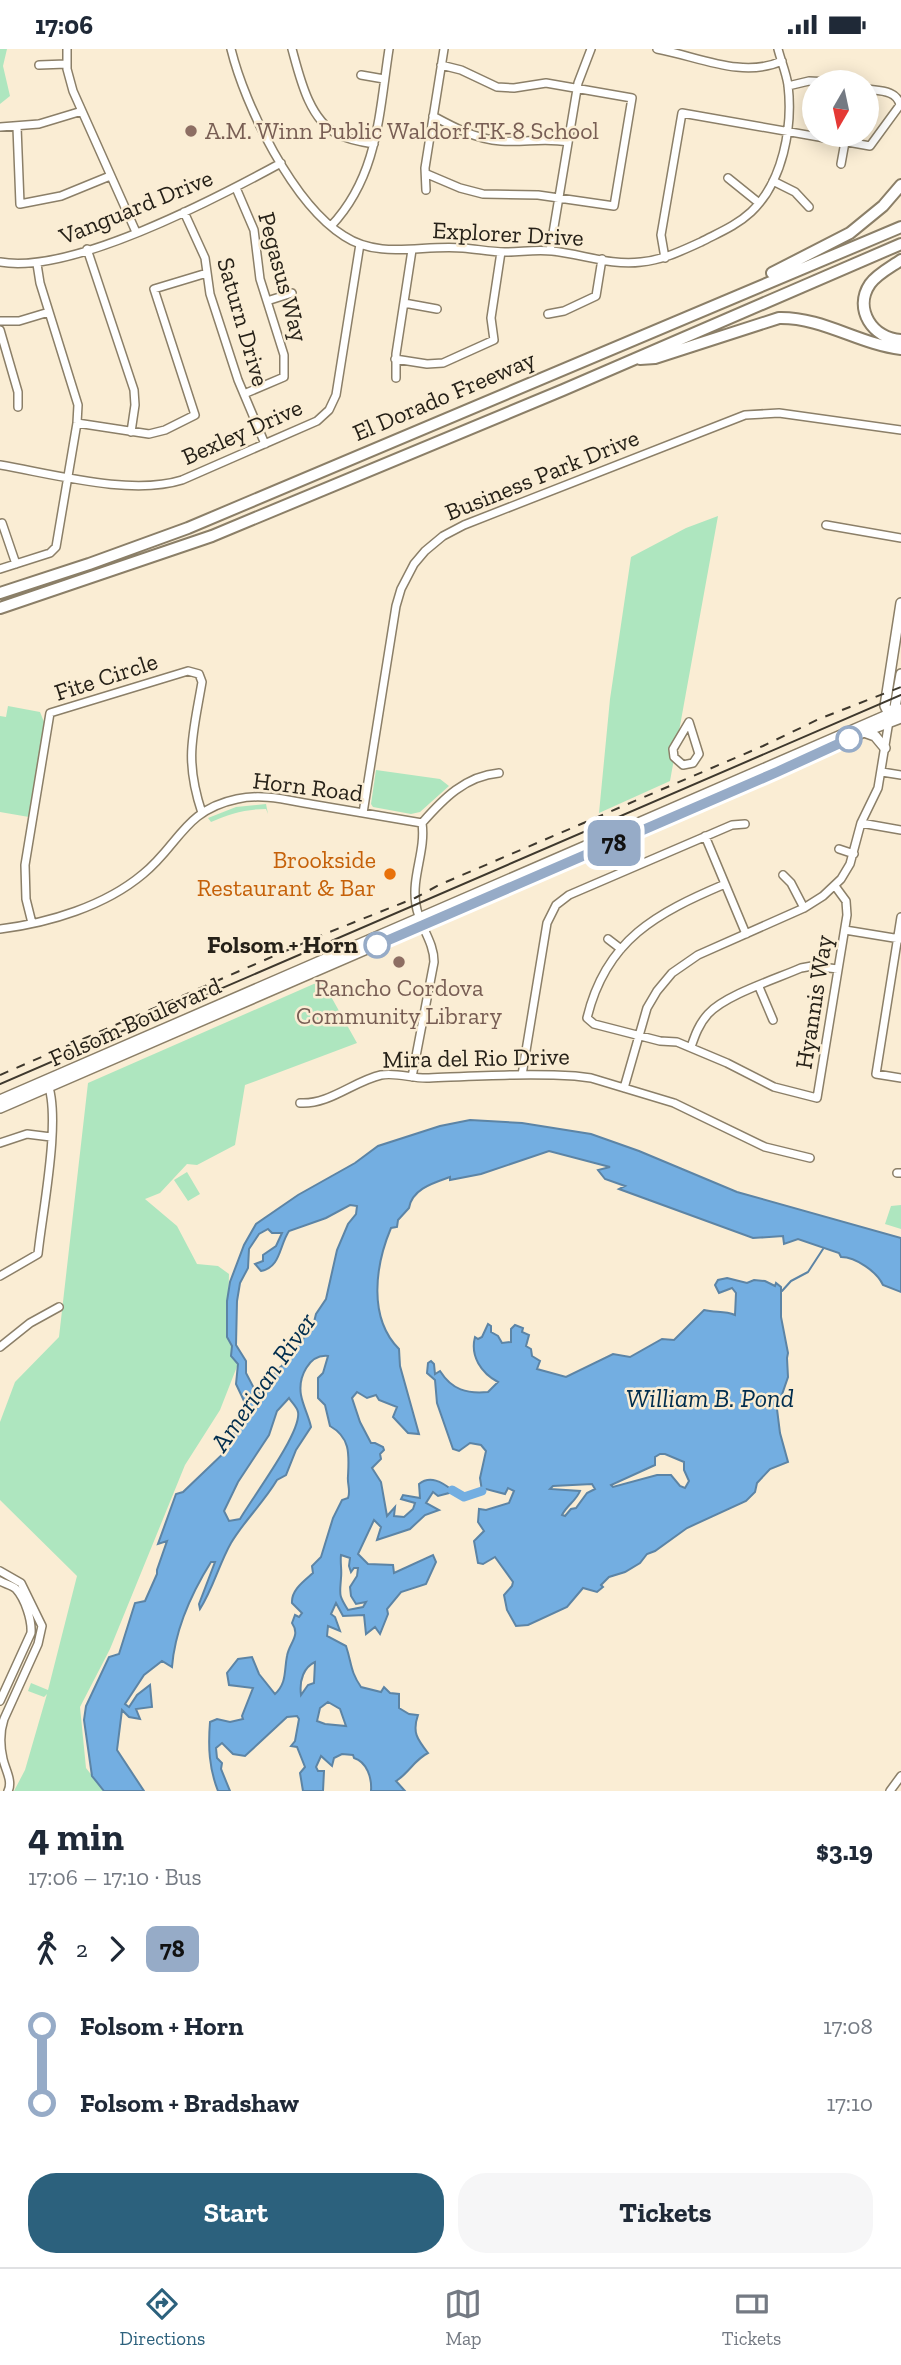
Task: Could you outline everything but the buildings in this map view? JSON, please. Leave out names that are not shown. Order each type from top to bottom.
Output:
[{"type":"highway","points":[[701,310],[850,233],[883,206],[901,185]]},
{"type":"highway","name":"El Dorado Freeway","points":[[0,593],[188,528],[901,227]]},
{"type":"highway","name":"El Dorado Freeway","points":[[0,608],[212,536],[901,244]]},
{"type":"highway","points":[[901,260],[870,284],[864,306],[866,318],[872,328],[892,340],[901,340]]},
{"type":"highway","points":[[634,359],[655,358],[772,321],[795,318],[811,321],[879,347],[901,349]]},
{"type":"main road","points":[[889,719],[886,702],[901,603]]},
{"type":"main road","points":[[889,719],[900,691],[901,674]]},
{"type":"main road","name":"Folsom Boulevard","points":[[0,1108],[292,975],[361,945],[510,888],[864,732],[889,719],[901,709]]},
{"type":"main road","name":"Folsom Boulevard","points":[[0,1100],[48,1085],[262,996],[542,866],[889,719],[901,718]]},
{"type":"main road","points":[[864,732],[876,737],[886,748]]},
{"type":"main road","points":[[510,888],[516,881],[541,871],[542,866]]},
{"type":"main road","points":[[335,964],[340,957],[361,945]]},
{"type":"main road","points":[[262,996],[263,992],[292,975]]},
{"type":"street","points":[[67,49],[69,80],[136,232]]},
{"type":"street","name":"Explorer Drive","points":[[230,49],[248,101],[281,163],[304,196],[331,226],[346,238],[360,244],[390,250],[455,247],[501,252],[550,251],[635,263],[665,258],[733,226],[759,203],[774,181],[781,159],[789,111],[788,86],[778,49]]},
{"type":"street","points":[[292,49],[309,99],[327,127],[346,138],[374,144]]},
{"type":"street","points":[[331,226],[357,191],[366,172],[374,144],[389,49]]},
{"type":"street","points":[[426,190],[425,168],[444,49]]},
{"type":"street","points":[[550,251],[577,89],[581,71],[591,49]]},
{"type":"street","points":[[657,49],[689,53],[750,68],[766,67],[782,61]]},
{"type":"street","points":[[39,65],[66,64]]},
{"type":"street","points":[[427,174],[483,194],[538,195],[614,206],[632,98],[546,83],[497,87],[460,69],[442,65]]},
{"type":"street","points":[[361,75],[384,79]]},
{"type":"street","points":[[788,86],[802,83]]},
{"type":"street","points":[[879,92],[894,95],[899,99],[900,105],[879,134]]},
{"type":"street","points":[[0,128],[48,122],[82,111]]},
{"type":"street","points":[[665,258],[661,235],[682,113],[802,134]]},
{"type":"street","points":[[433,116],[468,134],[490,140],[514,142],[543,138],[568,142]]},
{"type":"street","points":[[17,127],[20,204],[61,196],[110,176]]},
{"type":"street","points":[[841,165],[844,147]]},
{"type":"street","name":"Vanguard Drive","points":[[0,262],[37,264],[136,232],[236,188],[281,163]]},
{"type":"street","points":[[728,178],[759,203]]},
{"type":"street","points":[[774,181],[795,192],[809,207]]},
{"type":"street","name":"Pegasus Way","points":[[236,188],[252,224],[258,269],[284,355],[284,377],[244,394]]},
{"type":"street","name":"Saturn Drive","points":[[184,212],[205,258],[210,294],[244,394],[265,445]]},
{"type":"street","name":"Bexley Drive","points":[[0,465],[136,487],[160,486],[182,480],[317,421],[329,410],[334,400],[360,244]]},
{"type":"street","points":[[87,249],[134,390],[131,432]]},
{"type":"street","points":[[396,378],[395,359],[412,250]]},
{"type":"street","points":[[395,359],[443,363],[494,340],[491,318],[501,252]]},
{"type":"street","points":[[548,314],[564,311],[596,296],[602,259]]},
{"type":"street","points":[[0,569],[50,553],[56,547],[77,423],[76,393],[49,312],[37,264]]},
{"type":"street","points":[[77,423],[144,434],[160,432],[195,415],[153,289],[208,273]]},
{"type":"street","points":[[267,301],[292,293]]},
{"type":"street","points":[[404,303],[437,309]]},
{"type":"street","points":[[0,320],[19,321],[49,312]]},
{"type":"street","points":[[0,330],[18,392],[18,407]]},
{"type":"street","name":"Business Park Drive","points":[[363,813],[398,599],[414,564],[443,536],[467,524],[745,415],[779,413],[901,430]]},
{"type":"street","points":[[2,523],[16,564]]},
{"type":"street","points":[[826,525],[901,538]]},
{"type":"street","name":"Fite Circle","points":[[32,923],[26,899],[25,865],[50,713],[188,671],[198,674],[202,682],[190,758],[192,781],[202,813]]},
{"type":"street","points":[[624,1088],[638,1034],[653,997],[672,973],[698,955],[804,908],[835,886],[846,872],[854,854],[861,824],[878,788],[889,719]]},
{"type":"street","points":[[689,722],[695,743],[699,754],[693,763],[683,765],[675,760],[673,748],[689,722]]},
{"type":"street","points":[[882,772],[901,775]]},
{"type":"street","points":[[412,1077],[434,962],[433,950],[416,906],[415,889],[422,823],[462,785],[481,776],[499,773]]},
{"type":"street","name":"Horn Road","points":[[0,929],[74,911],[133,882],[152,866],[186,826],[202,813],[226,802],[254,797],[274,798],[422,823]]},
{"type":"street","points":[[522,1075],[547,923],[556,905],[569,895],[732,825],[745,824]]},
{"type":"street","points":[[861,824],[901,830]]},
{"type":"street","points":[[705,837],[746,934]]},
{"type":"street","points":[[839,849],[854,854]]},
{"type":"street","points":[[783,875],[791,883],[804,908]]},
{"type":"street","name":"Hyannis Way","points":[[725,884],[660,914],[641,928],[621,949],[601,980],[587,1018],[594,1024],[691,1047],[774,1087],[817,1098],[845,930],[847,904],[835,886]]},
{"type":"street","points":[[901,917],[876,1074],[901,1078]]},
{"type":"street","points":[[845,930],[899,939]]},
{"type":"street","points":[[608,939],[621,949]]},
{"type":"street","points":[[691,1047],[698,1027],[712,1010],[726,1001],[809,967],[838,969]]},
{"type":"street","points":[[759,987],[773,1020]]},
{"type":"street","name":"Mira del Rio Drive","points":[[300,1103],[319,1101],[383,1075],[428,1078],[522,1075],[583,1077],[674,1103],[765,1147],[810,1158]]},
{"type":"street","points":[[2,1272],[38,1254],[53,1109],[48,1085]]},
{"type":"street","points":[[0,1143],[27,1134],[51,1137]]},
{"type":"street","points":[[0,1347],[30,1323],[59,1307]]},
{"type":"street","points":[[0,1571],[20,1583],[43,1626],[38,1644],[3,1714],[0,1732],[2,1755],[11,1785],[8,1791]]},
{"type":"street","points":[[0,1581],[15,1588],[32,1625],[31,1633],[0,1701]]},
{"type":"street","points":[[890,1791],[901,1776]]},
{"type":"green space","points":[[0,49],[7,49],[3,66],[10,96],[0,104]]},
{"type":"green space","points":[[718,516],[670,781],[599,813],[610,699],[631,557],[686,528]]},
{"type":"green space","points":[[8,706],[40,712],[44,722],[29,817],[0,812],[0,716],[6,717]]},
{"type":"green space","points":[[376,770],[440,779],[449,786],[420,812],[411,814],[373,807],[371,804]]},
{"type":"green space","points":[[266,804],[268,814],[266,809],[259,809],[211,822],[208,818],[236,807]]},
{"type":"green space","points":[[325,979],[329,993],[357,1043],[245,1085],[235,1145],[197,1165],[187,1164],[160,1193],[145,1199],[177,1226],[197,1264],[218,1266],[229,1274],[227,1337],[232,1346],[231,1356],[238,1364],[220,1410],[185,1465],[110,1649],[80,1707],[86,1768],[104,1791],[14,1791],[25,1770],[47,1694],[44,1697],[28,1691],[31,1683],[48,1690],[77,1576],[0,1500],[0,1422],[15,1382],[59,1337],[88,1083]]},
{"type":"green space","points":[[187,1172],[200,1194],[188,1201],[174,1180]]},
{"type":"green space","points":[[901,1205],[901,1229],[885,1224],[891,1206]]},
{"type":"water","points":[[470,1120],[522,1123],[591,1134],[737,1192],[901,1238],[901,1292],[883,1285],[865,1266],[841,1257],[839,1253],[798,1239],[784,1244],[783,1236],[753,1238],[619,1189],[625,1186],[605,1179],[598,1170],[610,1167],[549,1151],[481,1174],[450,1180],[450,1177],[419,1191],[398,1220],[397,1227],[391,1228],[381,1259],[377,1291],[382,1322],[399,1349],[400,1366],[419,1434],[408,1433],[393,1417],[397,1407],[379,1400],[376,1395],[367,1398],[357,1392],[352,1398],[371,1443],[383,1447],[384,1450],[380,1454],[381,1459],[372,1468],[381,1482],[387,1516],[395,1507],[394,1516],[404,1517],[413,1509],[415,1503],[401,1499],[403,1495],[420,1498],[419,1484],[423,1481],[436,1481],[452,1490],[438,1496],[433,1492],[426,1503],[439,1510],[425,1515],[410,1529],[377,1540],[381,1527],[374,1520],[358,1554],[368,1564],[393,1565],[394,1573],[433,1555],[436,1562],[426,1584],[401,1592],[387,1609],[388,1614],[380,1634],[375,1627],[366,1634],[364,1615],[343,1616],[336,1603],[331,1614],[335,1617],[340,1631],[328,1626],[327,1636],[346,1646],[353,1672],[361,1687],[381,1692],[384,1687],[390,1693],[399,1694],[399,1708],[409,1714],[418,1715],[415,1726],[417,1735],[428,1753],[396,1781],[405,1791],[371,1791],[371,1781],[365,1767],[353,1755],[342,1754],[334,1758],[332,1766],[321,1756],[316,1767],[318,1771],[324,1771],[323,1791],[303,1791],[300,1773],[305,1767],[297,1747],[291,1746],[295,1741],[299,1719],[297,1716],[287,1717],[245,1756],[233,1754],[222,1743],[216,1748],[217,1758],[222,1763],[221,1769],[230,1791],[218,1791],[213,1774],[209,1749],[210,1722],[217,1719],[230,1722],[243,1719],[253,1688],[229,1685],[227,1673],[238,1659],[252,1657],[259,1674],[275,1694],[279,1690],[288,1651],[295,1636],[292,1623],[295,1615],[299,1617],[302,1613],[292,1603],[292,1598],[299,1586],[313,1573],[312,1566],[321,1557],[333,1518],[342,1500],[349,1495],[347,1448],[342,1436],[330,1426],[325,1405],[318,1398],[318,1378],[323,1373],[328,1356],[321,1356],[310,1363],[303,1374],[301,1395],[311,1427],[296,1450],[286,1475],[277,1480],[236,1535],[200,1609],[199,1604],[215,1562],[211,1562],[180,1626],[172,1667],[162,1661],[144,1675],[125,1704],[129,1707],[137,1695],[150,1685],[152,1707],[136,1709],[140,1719],[129,1717],[122,1710],[117,1750],[144,1791],[104,1791],[92,1776],[84,1720],[86,1706],[109,1657],[119,1654],[135,1603],[145,1601],[157,1574],[167,1541],[158,1544],[176,1494],[183,1492],[228,1449],[245,1403],[236,1384],[238,1364],[231,1356],[232,1346],[227,1337],[230,1282],[244,1245],[256,1224],[378,1146],[440,1126]],"holes":[[[350,1205],[357,1206],[356,1214],[348,1224],[337,1250],[326,1299],[316,1314],[310,1333],[275,1372],[267,1390],[257,1394],[246,1373],[246,1361],[236,1345],[237,1301],[240,1283],[248,1268],[249,1249],[259,1234],[268,1229],[272,1233],[282,1233],[276,1246],[263,1255],[263,1261],[255,1264],[261,1271],[268,1269],[276,1261],[289,1231],[326,1218]],[[289,1398],[296,1407],[297,1421],[292,1434],[240,1519],[229,1521],[224,1511],[238,1482],[269,1435],[277,1411]],[[341,1555],[350,1558],[351,1572],[358,1568],[357,1576],[350,1587],[351,1596],[356,1604],[366,1602],[363,1607],[348,1610],[341,1597]],[[315,1662],[314,1683],[308,1685],[301,1695],[302,1679],[308,1667]],[[328,1702],[340,1709],[346,1726],[317,1721],[320,1708]]]},
{"type":"water","name":"William B. Pond","points":[[727,1278],[747,1283],[754,1280],[765,1281],[781,1287],[781,1317],[788,1353],[788,1377],[777,1409],[788,1462],[770,1469],[746,1501],[687,1528],[647,1554],[640,1563],[609,1577],[597,1592],[583,1588],[567,1607],[528,1625],[516,1626],[507,1610],[504,1595],[513,1582],[495,1557],[483,1564],[478,1563],[474,1541],[484,1531],[478,1522],[479,1509],[486,1510],[509,1503],[514,1491],[508,1488],[505,1494],[486,1489],[482,1491],[480,1478],[486,1451],[481,1445],[470,1443],[459,1451],[453,1449],[437,1403],[435,1380],[427,1373],[428,1363],[431,1361],[434,1364],[435,1374],[440,1371],[455,1387],[473,1392],[488,1392],[498,1382],[478,1363],[474,1351],[475,1337],[482,1337],[488,1324],[491,1326],[491,1332],[498,1336],[502,1343],[511,1342],[511,1329],[515,1325],[523,1328],[522,1332],[529,1335],[526,1346],[531,1349],[532,1356],[540,1361],[537,1369],[566,1377],[613,1354],[630,1357],[662,1339],[674,1340],[704,1310],[735,1315],[736,1293],[732,1288],[719,1293],[715,1285],[718,1280]],"holes":[[[660,1454],[684,1462],[689,1481],[685,1488],[671,1475],[657,1475],[613,1487],[611,1485],[655,1465],[655,1457]],[[592,1484],[595,1489],[587,1493],[576,1508],[571,1509],[565,1516],[562,1515],[580,1491],[550,1489],[553,1486]]]},
{"type":"waterway","points":[[782,1291],[791,1281],[808,1272],[823,1249]]},
{"type":"waterway","points":[[452,1490],[464,1497],[482,1491]]},
{"type":"tram line","points":[[0,1084],[901,695]]},
{"type":"railway","points":[[0,1075],[327,933],[415,898],[439,885],[763,746],[819,719],[901,687]]},
{"type":"bus line","name":"78","points":[[377,945],[849,739]]},
{"type":"place","name":"A.M. Winn Public Waldorf TK-8 School","points":[[191,131]]},
{"type":"place","name":"Brookside Restaurant & Bar","points":[[390,874]]},
{"type":"place","name":"Folsom + Horn","points":[[377,945]]},
{"type":"place","name":"Rancho Cordova Community Library","points":[[399,962]]},
{"type":"water label","name":"American River","points":[[263,1382]]}]
